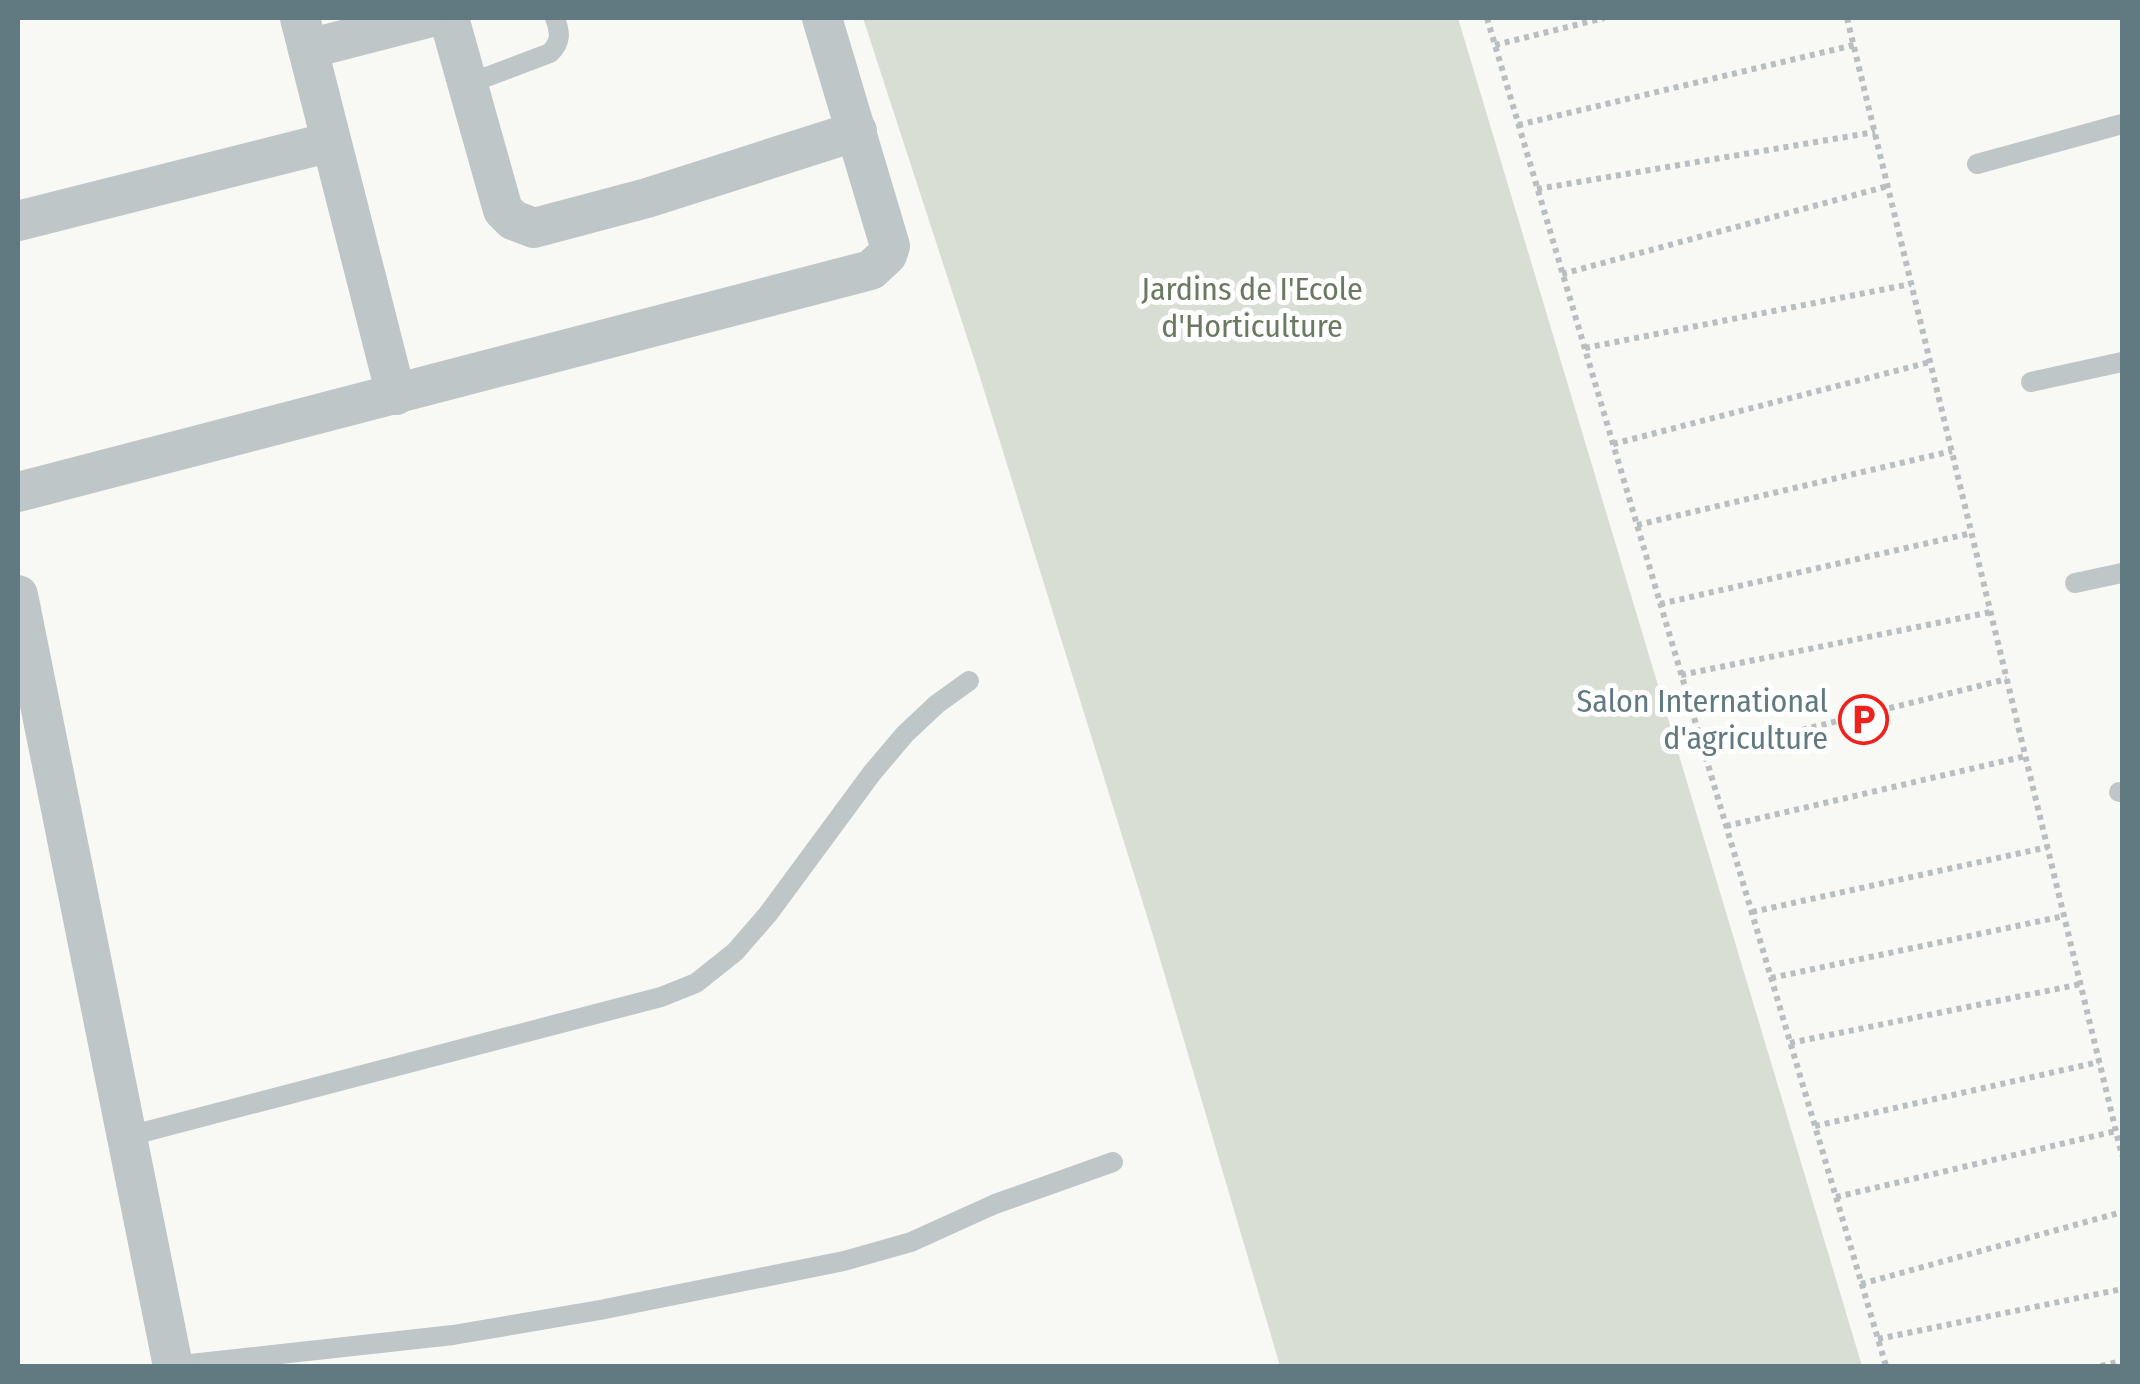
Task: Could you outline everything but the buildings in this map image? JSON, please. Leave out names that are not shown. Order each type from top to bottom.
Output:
[{"type":"street","points":[[396,395],[304,34],[428,18]]},
{"type":"street","points":[[449,18],[502,210],[513,220],[534,228],[647,198],[857,131]]},
{"type":"street","points":[[18,492],[871,270],[887,255],[890,246],[822,18]]},
{"type":"street","points":[[18,221],[331,142]]},
{"type":"street","points":[[18,595],[172,1366]]},
{"type":"lane","points":[[468,84],[550,53],[560,33],[555,18]]},
{"type":"lane","points":[[1977,164],[2122,124]]},
{"type":"lane","points":[[2031,382],[2122,362]]},
{"type":"lane","points":[[2075,582],[2122,573]]},
{"type":"lane","points":[[125,1137],[661,997],[696,982],[735,952],[768,914],[872,772],[905,734],[936,704],[969,681]]},
{"type":"lane","points":[[172,1366],[453,1336],[844,1262],[911,1242],[995,1204],[1113,1162]]},
{"type":"path","points":[[1487,18],[1886,1366]]},
{"type":"path","points":[[1495,45],[1604,18]]},
{"type":"path","points":[[1847,18],[2122,1156]]},
{"type":"path","points":[[1518,125],[1854,45]]},
{"type":"path","points":[[1538,189],[1875,132]]},
{"type":"path","points":[[1562,274],[1888,186]]},
{"type":"path","points":[[1584,348],[1912,284]]},
{"type":"path","points":[[1613,444],[1930,362]]},
{"type":"path","points":[[1636,524],[1952,451]]},
{"type":"path","points":[[1660,604],[1972,533]]},
{"type":"path","points":[[1681,675],[1991,612]]},
{"type":"path","points":[[1705,754],[2007,678]]},
{"type":"path","points":[[1726,826],[2026,756]]},
{"type":"path","points":[[1752,912],[2048,847]]},
{"type":"path","points":[[1771,978],[2064,916]]},
{"type":"path","points":[[1790,1043],[2081,984]]},
{"type":"path","points":[[1815,1126],[2099,1062]]},
{"type":"path","points":[[1836,1197],[2116,1131]]},
{"type":"path","points":[[1861,1284],[2122,1212]]},
{"type":"path","points":[[1878,1339],[2122,1288]]},
{"type":"path","points":[[2101,1366],[2122,1361]]},
{"type":"green space","name":"Jardins de I'Ecole d'Horticulture","points":[[863,18],[1458,18],[1862,1366],[1280,1366],[1155,942],[979,374]]},
{"type":"place","name":"Salon International d'agriculture","points":[[1863,719]]}]
